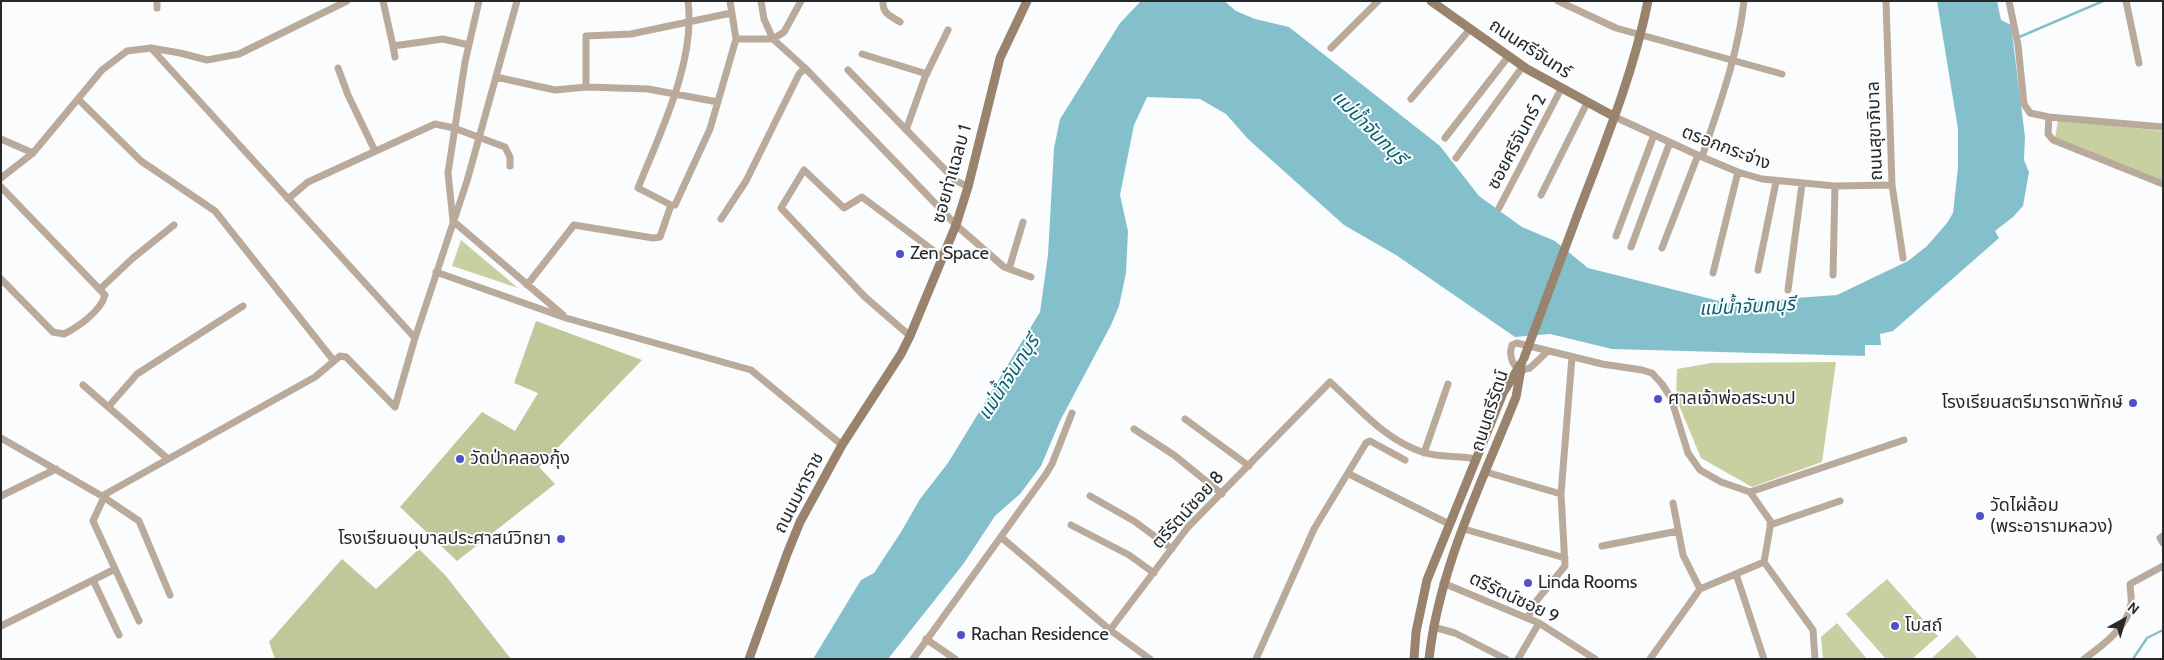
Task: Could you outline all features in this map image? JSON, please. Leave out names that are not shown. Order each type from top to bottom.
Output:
[{"type":"main road","name":"ซอยท่าแฉลบ 1","points":[[901,354],[956,225],[968,187],[1000,58],[1027,1]]},
{"type":"main road","name":"ถนนศรีจันทร์","points":[[1431,1],[1508,57],[1561,89],[1615,118]]},
{"type":"main road","name":"ถนนตรีรัตน์","points":[[1429,659],[1433,627],[1444,583],[1516,397],[1521,365],[1615,118],[1641,34],[1648,1]]},
{"type":"main road","name":"ถนนมหาราช","points":[[749,659],[786,554],[800,522],[842,445],[901,354]]},
{"type":"main road","name":"ถนนตรีรัตน์","points":[[1414,659],[1416,632],[1426,580],[1503,393],[1521,365]]},
{"type":"street","points":[[1,178],[33,153],[102,70],[127,51],[150,48],[207,60],[238,54],[347,1]]},
{"type":"street","points":[[383,1],[395,57]]},
{"type":"street","points":[[479,1],[454,128],[448,173],[453,221],[566,318]]},
{"type":"street","points":[[139,621],[94,521],[103,496],[315,377],[340,356],[346,357],[395,407],[479,138],[517,1]]},
{"type":"street","points":[[688,1],[691,22],[676,94],[638,188],[671,205],[675,205],[710,129],[718,102],[736,39],[730,13],[730,1]]},
{"type":"street","points":[[761,1],[764,19],[773,39],[805,68],[956,225],[1004,267],[1031,276]]},
{"type":"street","points":[[736,39],[773,39],[784,32],[801,1]]},
{"type":"street","points":[[883,1],[882,8],[885,12],[900,22]]},
{"type":"street","points":[[1331,48],[1378,1]]},
{"type":"street","points":[[1558,1],[1616,28],[1782,74]]},
{"type":"street","points":[[1662,248],[1700,156],[1732,61],[1744,1]]},
{"type":"street","name":"ถนนสุขาภิบาล","points":[[1886,1],[1892,185],[1903,258]]},
{"type":"street","points":[[2009,1],[2014,18],[2025,107],[2034,114],[2049,117],[2163,127]]},
{"type":"street","points":[[2126,1],[2140,63]]},
{"type":"street","points":[[586,87],[586,36],[631,34],[730,13]]},
{"type":"street","points":[[1411,99],[1470,29]]},
{"type":"street","points":[[906,130],[927,74],[948,30]]},
{"type":"street","points":[[393,46],[443,39],[469,45]]},
{"type":"street","points":[[150,48],[415,338]]},
{"type":"street","points":[[862,54],[927,74]]},
{"type":"street","points":[[1445,138],[1508,57]]},
{"type":"street","points":[[1456,158],[1523,66]]},
{"type":"street","points":[[338,68],[348,95],[375,151]]},
{"type":"street","points":[[721,219],[746,182],[799,74],[805,68]]},
{"type":"street","points":[[848,70],[955,180],[968,187]]},
{"type":"street","points":[[496,77],[555,90],[586,87],[648,89],[718,102]]},
{"type":"street","name":"ซอยศรีจันทร์ 2","points":[[1499,208],[1561,89]]},
{"type":"street","points":[[78,99],[141,161],[215,211],[334,361]]},
{"type":"street","points":[[1541,195],[1588,103]]},
{"type":"street","points":[[2049,117],[2048,136],[2053,140],[2163,184]]},
{"type":"street","name":"ตรอกกระจ่าง","points":[[1615,118],[1738,172],[1776,182],[1835,186],[1892,185]]},
{"type":"street","points":[[288,199],[308,182],[435,124],[454,128],[505,147],[510,157],[510,166]]},
{"type":"street","points":[[1616,236],[1654,136]]},
{"type":"street","points":[[1,138],[33,153]]},
{"type":"street","points":[[1631,247],[1670,142]]},
{"type":"street","points":[[910,336],[865,297],[781,208],[804,170],[844,208],[862,197],[942,257]]},
{"type":"street","points":[[1713,273],[1738,172]]},
{"type":"street","points":[[1758,270],[1776,182]]},
{"type":"street","points":[[1788,290],[1802,184]]},
{"type":"street","points":[[1833,275],[1835,186]]},
{"type":"street","points":[[1,187],[105,295],[103,303],[74,329],[64,334],[53,332],[1,279]]},
{"type":"street","points":[[528,285],[574,225],[653,238],[660,237],[671,205]]},
{"type":"street","points":[[1009,268],[1024,222]]},
{"type":"street","points":[[100,289],[133,258],[174,225]]},
{"type":"street","points":[[436,272],[566,318],[751,370],[842,445]]},
{"type":"street","points":[[109,406],[137,374],[243,306]]},
{"type":"street","points":[[1548,351],[1530,368],[1521,365],[1511,357],[1511,348],[1514,344],[1548,351],[1602,364],[1642,370],[1652,373],[1662,384],[1671,398],[1692,461],[1700,470],[1711,477],[1750,492],[1771,522],[1764,562],[1813,630],[1816,659]]},
{"type":"street","points":[[1528,618],[1533,605],[1565,566],[1561,494],[1572,357]]},
{"type":"street","name":"ตรีรัตน์ซอย 8","points":[[1110,630],[1188,527],[1330,382],[1372,421],[1394,438],[1424,453]]},
{"type":"street","points":[[1448,384],[1424,453],[1476,459]]},
{"type":"street","points":[[83,385],[168,459]]},
{"type":"street","points":[[913,659],[1052,464],[1072,413]]},
{"type":"street","points":[[1185,419],[1249,466]]},
{"type":"street","points":[[1134,429],[1174,455],[1222,494]]},
{"type":"street","points":[[1,438],[103,496],[139,521],[170,595]]},
{"type":"street","points":[[1750,492],[1904,440]]},
{"type":"street","points":[[1256,659],[1314,529],[1368,441],[1405,460]]},
{"type":"street","points":[[1,496],[56,469]]},
{"type":"street","points":[[1486,472],[1561,494]]},
{"type":"street","points":[[1349,474],[1449,524]]},
{"type":"street","points":[[1090,496],[1134,521],[1172,549]]},
{"type":"street","points":[[1770,525],[1840,500]]},
{"type":"street","points":[[1673,504],[1682,555],[1700,589]]},
{"type":"street","points":[[1071,525],[1129,555],[1154,573]]},
{"type":"street","points":[[1464,529],[1565,558]]},
{"type":"street","points":[[1602,546],[1678,532]]},
{"type":"street","points":[[1001,537],[1110,630],[1150,659]]},
{"type":"street","points":[[1652,658],[1700,589],[1764,562]]},
{"type":"street","points":[[2084,659],[2102,646],[2120,627],[2128,614],[2132,603],[2130,584],[2163,566]]},
{"type":"street","points":[[1,626],[115,569]]},
{"type":"street","points":[[1736,574],[1764,659]]},
{"type":"street","points":[[92,580],[118,634]]},
{"type":"street","name":"ตรีรัตน์ซอย 9","points":[[1444,583],[1539,623],[1595,659]]},
{"type":"street","points":[[1518,659],[1539,623]]},
{"type":"street","points":[[1433,627],[1455,633],[1506,659]]},
{"type":"street","points":[[926,639],[955,659]]},
{"type":"green space","points":[[2058,120],[2163,131],[2163,181],[2055,138]]},
{"type":"green space","points":[[461,240],[518,288],[452,266]]},
{"type":"green space","points":[[536,321],[642,360],[539,467],[555,484],[457,561],[400,507],[482,412],[515,431],[538,393],[514,383]]},
{"type":"green space","points":[[1836,362],[1822,462],[1752,487],[1701,458],[1676,398],[1677,369],[1711,363]]},
{"type":"green space","points":[[419,549],[446,576],[511,659],[275,659],[269,642],[342,559],[376,589]]},
{"type":"green space","points":[[1887,579],[1938,636],[1912,659],[1886,659],[1846,614]]},
{"type":"green space","points":[[1837,623],[1867,659],[1823,659],[1821,637]]},
{"type":"green space","points":[[1957,635],[1978,659],[1931,659]]},
{"type":"water","name":"แม่น้ำจันทบุรี","points":[[1141,1],[1224,1],[1236,11],[1255,19],[1289,27],[1440,146],[1479,196],[1522,227],[1555,241],[1588,268],[1727,303],[1837,295],[1908,261],[1927,246],[1953,213],[1958,167],[1958,129],[1937,1],[1997,1],[2001,20],[2011,25],[2025,137],[2024,160],[2029,172],[2023,206],[2013,217],[1995,231],[1999,238],[1893,331],[1880,334],[1881,345],[1865,345],[1865,356],[1612,349],[1550,334],[1515,337],[1396,255],[1344,225],[1248,139],[1226,114],[1200,99],[1147,97],[1134,125],[1120,195],[1128,231],[1126,273],[1119,306],[1111,325],[1060,421],[1041,466],[1020,494],[995,516],[964,563],[888,659],[813,659],[861,580],[874,573],[920,499],[948,463],[1040,312],[1048,255],[1054,148],[1060,119],[1120,23]]},
{"type":"waterway","points":[[2017,38],[2103,1]]},
{"type":"waterway","points":[[2133,659],[2147,638],[2163,630]]},
{"type":"place","name":"Zen Space","points":[[900,254]]},
{"type":"place","name":"ศาลเจ้าพ่อสระบาป","points":[[1658,399]]},
{"type":"place","name":"โรงเรียนสตรีมารดาพิทักษ์","points":[[2133,403]]},
{"type":"place","name":"วัดป่าคลองกุ้ง","points":[[460,459]]},
{"type":"place","name":"วัดไผ่ล้อม (พระอารามหลวง)","points":[[1980,516]]},
{"type":"place","name":"โรงเรียนอนุบาลประศาสน์วิทยา","points":[[561,539]]},
{"type":"place","name":"Linda Rooms","points":[[1528,583]]},
{"type":"place","name":"โบสถ์","points":[[1895,626]]},
{"type":"place","name":"Rachan Residence","points":[[961,635]]}]
